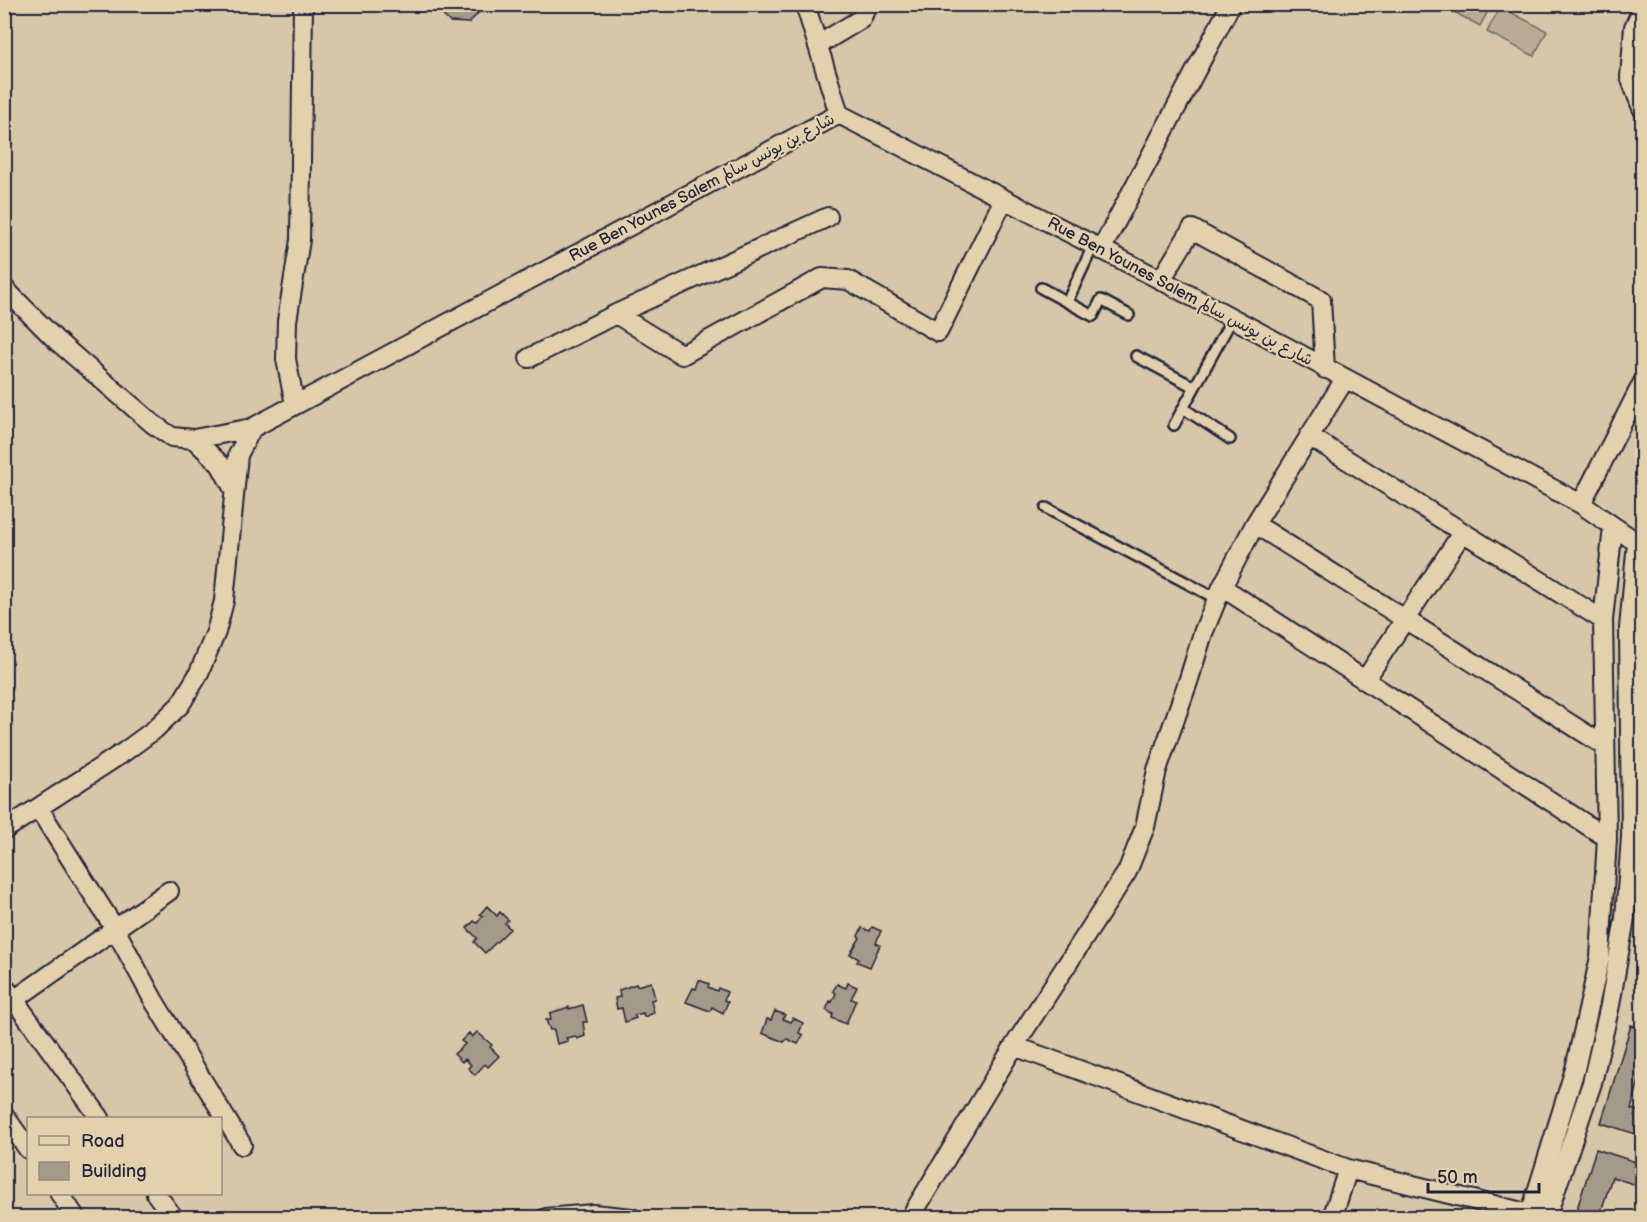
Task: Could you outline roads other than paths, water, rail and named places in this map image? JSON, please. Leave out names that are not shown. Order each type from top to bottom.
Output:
[{"type":"street","points":[[295,405],[286,350],[287,321],[300,240],[303,4]]},
{"type":"street","points":[[805,4],[839,114]]},
{"type":"street","points":[[818,45],[861,19],[868,4]]},
{"type":"street","points":[[1097,248],[1231,4]]},
{"type":"street","points":[[1642,10],[1634,27],[1630,77],[1642,108]]},
{"type":"street","name":"Rue Ben Younes Salem شارع بن يونس سالم","points":[[4,288],[57,341],[153,424],[172,437],[194,439],[252,428],[839,114],[1161,280],[1581,504],[1640,544]]},
{"type":"street","points":[[616,314],[682,355],[822,278],[848,280],[938,332],[1004,199]]},
{"type":"street","points":[[529,358],[616,314],[828,217]]},
{"type":"street","points":[[1161,280],[1192,229],[1321,300],[1325,369]]},
{"type":"street","points":[[910,1218],[1014,1046],[1127,872],[1145,827],[1156,770],[1219,593],[1255,524],[1345,379]]},
{"type":"street","points":[[1581,504],[1642,384]]},
{"type":"street","points":[[4,830],[39,809],[154,730],[180,705],[198,675],[216,632],[224,601],[238,455],[252,428]]},
{"type":"street","points":[[1309,436],[1603,620]]},
{"type":"street","points":[[194,439],[220,464],[234,488]]},
{"type":"street","points":[[1255,524],[1605,746]]},
{"type":"street","points":[[1535,1216],[1575,1069],[1600,957],[1607,838],[1603,620],[1613,527]]},
{"type":"street","points":[[1365,680],[1462,533]]},
{"type":"street","points":[[1535,1216],[1592,1083],[1610,1005],[1625,918],[1637,775],[1629,628],[1640,544]]},
{"type":"street","points":[[1219,593],[1365,680],[1607,838]]},
{"type":"street","points":[[39,809],[116,929],[154,1001],[242,1145]]},
{"type":"street","points":[[98,1117],[8,998],[116,929],[169,891]]},
{"type":"street","points":[[1014,1046],[1348,1169],[1535,1216]]},
{"type":"street","points":[[4,1115],[27,1148]]},
{"type":"street","points":[[1332,1218],[1348,1169]]},
{"type":"street","points":[[61,1195],[76,1218]]},
{"type":"street","points":[[157,1195],[174,1218]]},
{"type":"street","points":[[546,1218],[593,1214],[632,1218]]},
{"type":"lane","points":[[1067,302],[1097,248]]},
{"type":"lane","points":[[1041,288],[1093,316],[1101,300],[1129,315]]},
{"type":"lane","points":[[1174,425],[1232,319]]},
{"type":"lane","points":[[1136,356],[1194,387]]},
{"type":"lane","points":[[1183,408],[1230,439]]},
{"type":"lane","points":[[1046,508],[1219,593]]}]
